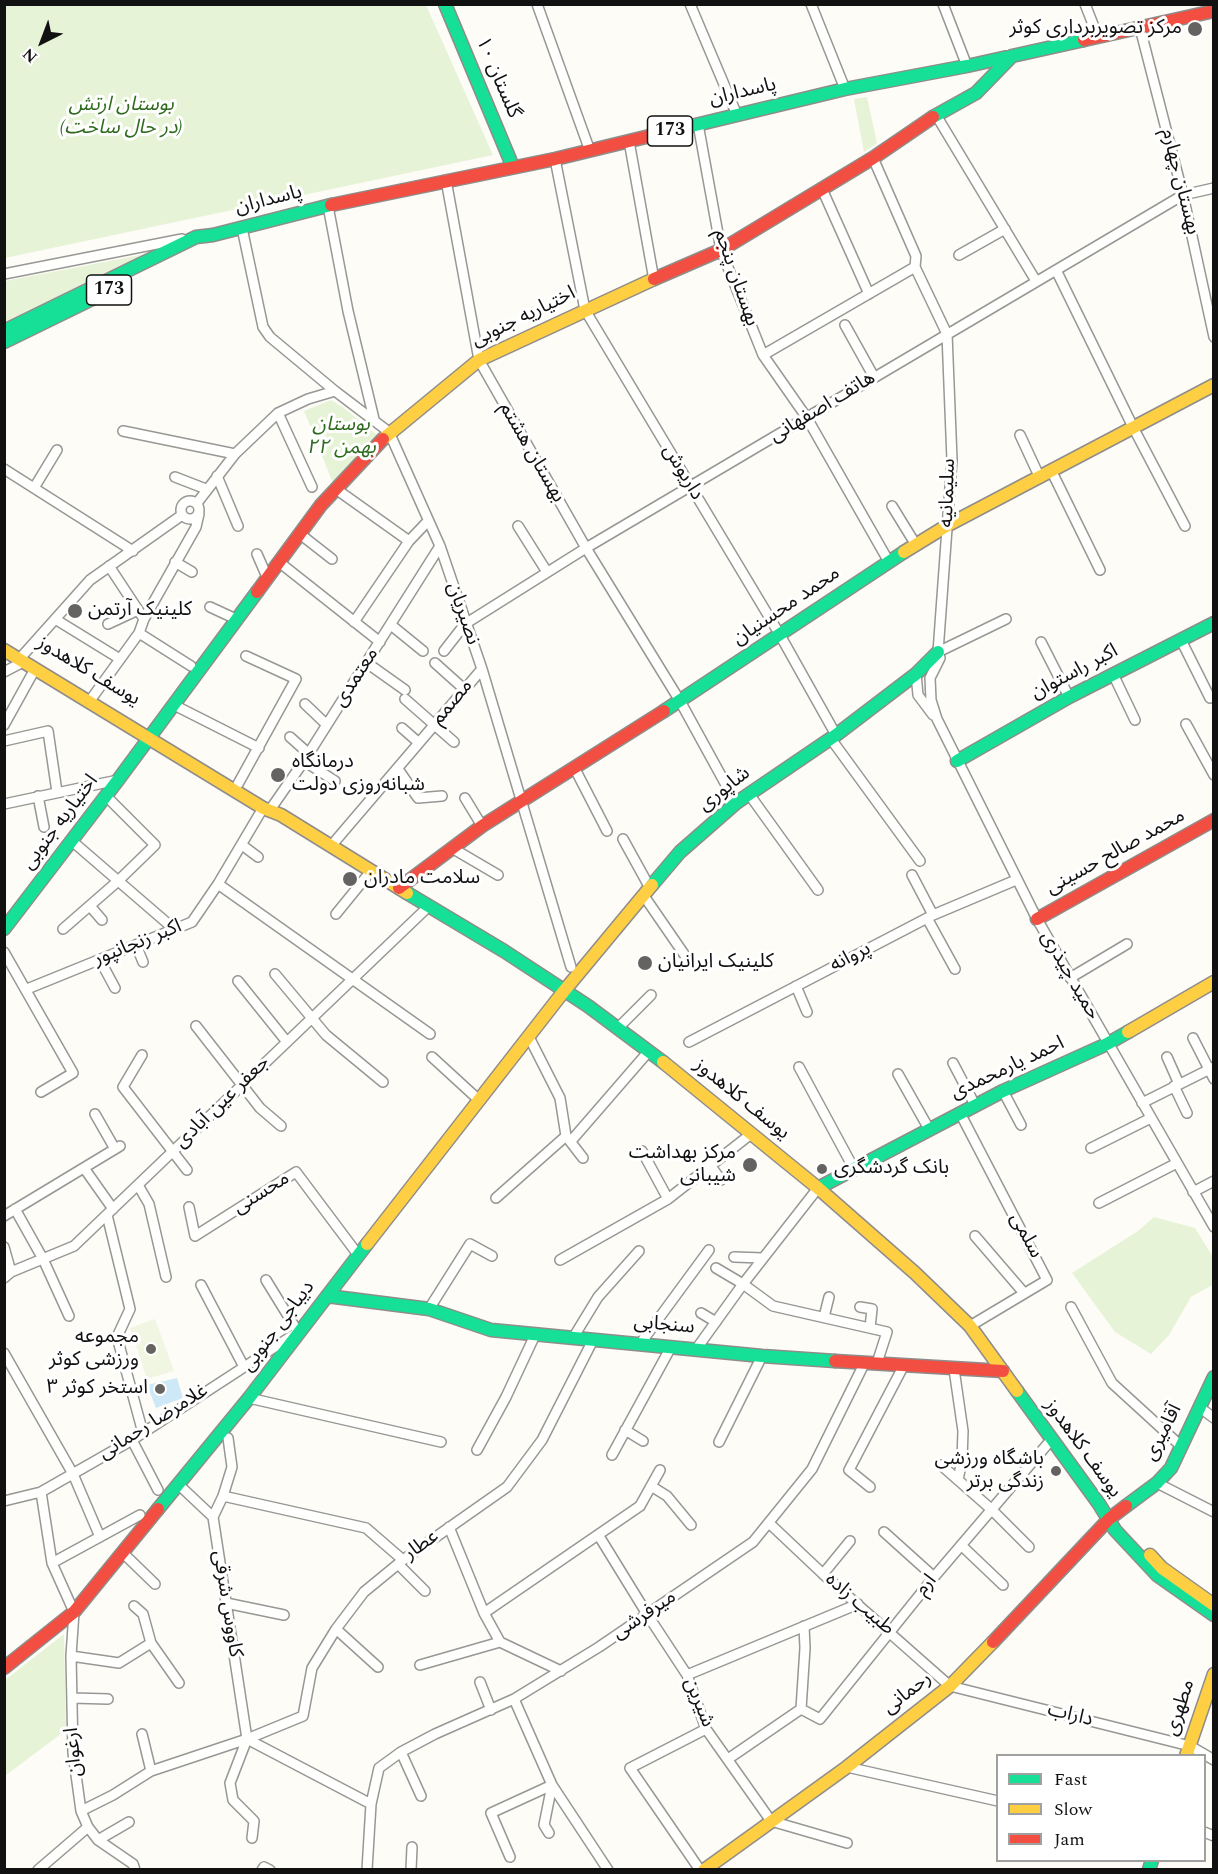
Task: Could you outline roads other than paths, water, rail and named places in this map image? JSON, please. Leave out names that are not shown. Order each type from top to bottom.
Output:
[{"type":"main road","name":"گلستان ۱۰","points":[[445,4],[513,167]]},
{"type":"main road","name":"پاسداران","points":[[4,331],[196,237],[213,235],[328,206],[446,180],[555,159],[845,90],[967,66],[1214,11]]},
{"type":"main road","name":"اختیاریه جنوبی","points":[[4,929],[118,780],[300,534],[336,489],[389,432],[478,360],[721,250],[873,158],[936,115],[976,93],[1012,56]]},
{"type":"main road","name":"پاسداران","points":[[4,342],[213,235]]},
{"type":"main road","name":"محمد محسنیان","points":[[399,888],[482,826],[575,769],[948,525],[1214,385]]},
{"type":"main road","name":"اکبر راستوان","points":[[957,761],[1069,697],[1213,625]]},
{"type":"main road","name":"شاپوری","points":[[564,991],[680,852],[736,803],[834,737],[916,674],[938,652]]},
{"type":"main road","name":"یوسف کلاهدوز","points":[[15,656],[150,736]]},
{"type":"main road","name":"یوسف کلاهدوز","points":[[15,656],[91,700]]},
{"type":"main road","points":[[916,674],[930,678]]},
{"type":"main road","points":[[150,736],[238,784],[272,810]]},
{"type":"main road","points":[[150,736],[272,810]]},
{"type":"main road","name":"یوسف کلاهدوز","points":[[272,810],[504,951],[618,1028],[818,1188],[915,1273],[970,1326],[1115,1530],[1157,1575],[1214,1616]]},
{"type":"main road","name":"محمد صالح حسینی","points":[[1037,920],[1214,820]]},
{"type":"main road","name":"احمد یارمحمدی","points":[[818,1188],[1003,1091],[1107,1044],[1214,982]]},
{"type":"main road","name":"دیباجی جنوبی","points":[[4,1668],[74,1612],[249,1398],[564,991]]},
{"type":"main road","name":"سنجابی","points":[[327,1296],[429,1308],[491,1330],[535,1335],[697,1348],[762,1356],[1003,1371]]},
{"type":"main road","name":"آقامیری","points":[[1109,1519],[1157,1483],[1171,1468],[1214,1377]]},
{"type":"main road","name":"یوسف کلاهدوز","points":[[1109,1519],[1120,1526],[1162,1568],[1214,1605]]},
{"type":"main road","name":"رحمانی","points":[[702,1869],[847,1767],[950,1686],[1023,1612],[1109,1519]]},
{"type":"main road","name":"مطهری","points":[[1188,1750],[1210,1701],[1214,1674]]},
{"type":"street","points":[[537,4],[590,151]]},
{"type":"street","points":[[690,4],[737,115]]},
{"type":"street","points":[[811,4],[845,90]]},
{"type":"street","points":[[944,4],[967,66]]},
{"type":"street","points":[[1084,4],[1098,37]]},
{"type":"street","name":"بهستان چهارم","points":[[1140,28],[1183,195],[1214,337]]},
{"type":"street","points":[[936,115],[1036,281]]},
{"type":"street","name":"بهستان پنجم","points":[[698,124],[721,250],[763,355],[807,418],[889,562]]},
{"type":"street","points":[[629,141],[654,280]]},
{"type":"street","points":[[873,158],[916,256],[915,267],[947,334]]},
{"type":"street","name":"داریوش","points":[[555,159],[585,310],[780,635],[834,737],[920,861]]},
{"type":"street","name":"بهستان هشتم","points":[[446,180],[478,360],[586,548],[680,701],[736,803]]},
{"type":"street","name":"هاتف اصفهانی","points":[[444,651],[465,624],[586,548],[1183,195],[1214,188]]},
{"type":"street","points":[[822,189],[869,294]]},
{"type":"street","points":[[328,206],[348,311],[374,419]]},
{"type":"street","points":[[242,228],[263,327],[270,337],[389,432]]},
{"type":"street","points":[[959,255],[1005,229]]},
{"type":"street","points":[[4,274],[196,237]]},
{"type":"street","points":[[763,355],[915,267]]},
{"type":"street","points":[[1056,270],[1134,429],[1185,526]]},
{"type":"street","points":[[845,325],[874,377]]},
{"type":"street","name":"سلیمانیه","points":[[938,652],[952,460],[947,334]]},
{"type":"street","points":[[197,503],[235,454],[278,413],[308,399],[335,391]]},
{"type":"street","points":[[278,413],[312,487]]},
{"type":"street","points":[[123,431],[235,454]]},
{"type":"street","name":"نصیریان","points":[[389,432],[440,546],[482,669],[571,968]]},
{"type":"street","points":[[1020,435],[1046,475],[1100,570]]},
{"type":"street","points":[[34,488],[57,450]]},
{"type":"street","points":[[4,469],[134,551]]},
{"type":"street","points":[[217,476],[238,526]]},
{"type":"street","points":[[175,477],[206,489]]},
{"type":"street","points":[[336,489],[409,542]]},
{"type":"street","points":[[91,700],[139,633],[144,619],[196,526],[199,514],[200,508],[197,503],[190,501],[184,503],[181,508],[182,514],[189,520],[199,514]]},
{"type":"street","points":[[892,506],[916,545]]},
{"type":"street","points":[[4,672],[15,656],[55,619],[90,580],[134,551],[182,514]]},
{"type":"street","points":[[354,622],[409,542],[428,521]]},
{"type":"street","points":[[518,526],[547,572]]},
{"type":"street","points":[[300,534],[332,559]]},
{"type":"street","name":"معتمدی","points":[[272,810],[440,546]]},
{"type":"street","points":[[256,554],[267,577]]},
{"type":"street","points":[[175,562],[192,572]]},
{"type":"street","points":[[279,562],[380,642]]},
{"type":"street","points":[[109,566],[144,619]]},
{"type":"street","points":[[210,607],[236,619]]},
{"type":"street","points":[[108,624],[138,610]]},
{"type":"street","points":[[55,619],[120,659]]},
{"type":"street","points":[[938,652],[1006,619]]},
{"type":"street","points":[[391,625],[423,651]]},
{"type":"street","points":[[139,633],[191,666]]},
{"type":"street","points":[[1181,639],[1210,698]]},
{"type":"street","points":[[1041,642],[1069,697]]},
{"type":"street","name":"حمید چیذری","points":[[938,652],[940,658],[930,678],[931,700],[937,719],[957,761],[1037,920],[1214,1227]]},
{"type":"street","points":[[4,725],[15,656]]},
{"type":"street","points":[[238,784],[296,679],[246,656]]},
{"type":"street","points":[[367,663],[405,694],[434,725],[454,742]]},
{"type":"street","points":[[435,663],[464,689]]},
{"type":"street","name":"مصمم","points":[[331,846],[482,669]]},
{"type":"street","name":"حمید چیذری","points":[[916,674],[918,695],[937,719]]},
{"type":"street","points":[[1113,674],[1135,720]]},
{"type":"street","points":[[305,704],[327,725]]},
{"type":"street","points":[[174,705],[259,748]]},
{"type":"street","points":[[1186,724],[1214,776]]},
{"type":"street","points":[[402,728],[419,743]]},
{"type":"street","points":[[4,741],[48,731],[57,792]]},
{"type":"street","points":[[290,737],[306,758],[335,781]]},
{"type":"street","points":[[398,769],[418,798],[442,796]]},
{"type":"street","points":[[575,769],[607,831]]},
{"type":"street","points":[[4,804],[118,780]]},
{"type":"street","points":[[749,794],[818,890]]},
{"type":"street","points":[[38,796],[44,826]]},
{"type":"street","points":[[63,929],[155,845],[106,796]]},
{"type":"street","points":[[465,798],[482,826]]},
{"type":"street","name":"اکبر زنجانپور","points":[[27,990],[192,922],[242,845],[272,810]]},
{"type":"street","points":[[623,839],[647,892],[686,957]]},
{"type":"street","points":[[72,841],[174,929]]},
{"type":"street","points":[[242,845],[258,857]]},
{"type":"street","points":[[452,848],[498,875]]},
{"type":"street","points":[[336,914],[371,871]]},
{"type":"street","points":[[912,875],[955,969]]},
{"type":"street","name":"پروانه","points":[[689,1042],[930,917],[1016,880]]},
{"type":"street","points":[[218,885],[430,1034]]},
{"type":"street","points":[[90,906],[102,920]]},
{"type":"street","name":"جعفر عین آبادی","points":[[8,1275],[74,1246],[429,906]]},
{"type":"street","points":[[1070,978],[1127,944]]},
{"type":"street","points":[[136,945],[143,962]]},
{"type":"street","points":[[4,952],[73,1073],[41,1092]]},
{"type":"street","points":[[100,960],[115,988]]},
{"type":"street","points":[[275,974],[326,1035],[383,1082]]},
{"type":"street","points":[[238,981],[286,1042]]},
{"type":"street","points":[[796,986],[807,1012]]},
{"type":"street","points":[[618,1028],[651,995]]},
{"type":"street","points":[[196,1026],[260,1108],[281,1126]]},
{"type":"street","points":[[529,1037],[560,1098],[569,1139],[583,1158]]},
{"type":"street","points":[[1142,1103],[1177,1085],[1212,1072],[1193,1038]]},
{"type":"street","points":[[495,1197],[569,1139],[649,1051]]},
{"type":"street","points":[[142,1055],[123,1087],[188,1170]]},
{"type":"street","points":[[432,1057],[480,1101]]},
{"type":"street","points":[[1167,1057],[1187,1113]]},
{"type":"street","points":[[953,1063],[975,1105]]},
{"type":"street","points":[[800,1067],[854,1169]]},
{"type":"street","points":[[898,1074],[929,1129]]},
{"type":"street","points":[[1003,1091],[1021,1125]]},
{"type":"street","name":"سلمی","points":[[960,1113],[1047,1280],[970,1326]]},
{"type":"street","points":[[5,1214],[117,1147],[95,1114]]},
{"type":"street","points":[[1091,1148],[1151,1118]]},
{"type":"street","points":[[560,1260],[668,1199],[751,1134]]},
{"type":"street","points":[[642,1151],[668,1199]]},
{"type":"street","points":[[1099,1203],[1178,1163]]},
{"type":"street","points":[[710,1166],[721,1180]]},
{"type":"street","points":[[84,1168],[110,1212],[130,1309],[117,1337],[143,1433]]},
{"type":"street","name":"محسنی","points":[[189,1207],[195,1236],[296,1172],[359,1256]]},
{"type":"street","points":[[1192,1192],[1214,1181]]},
{"type":"street","points":[[138,1185],[149,1204],[166,1277]]},
{"type":"street","points":[[697,1348],[743,1284],[818,1188]]},
{"type":"street","points":[[15,1209],[43,1259],[69,1316]]},
{"type":"street","points":[[975,1236],[1023,1293]]},
{"type":"street","points":[[429,1308],[470,1244],[492,1256]]},
{"type":"street","points":[[4,1247],[8,1275]]},
{"type":"street","points":[[640,1344],[709,1250]]},
{"type":"street","points":[[573,1338],[598,1297],[639,1251]]},
{"type":"street","points":[[734,1257],[764,1258]]},
{"type":"street","points":[[716,1268],[773,1306],[870,1328],[872,1309],[860,1306]]},
{"type":"street","points":[[267,1280],[298,1332]]},
{"type":"street","points":[[201,1285],[244,1367]]},
{"type":"street","points":[[824,1317],[829,1297]]},
{"type":"street","points":[[1071,1307],[1112,1383],[1182,1447]]},
{"type":"street","points":[[701,1313],[716,1322]]},
{"type":"street","name":"میرفرشی","points":[[367,1869],[371,1804],[380,1768],[401,1752],[514,1699],[561,1671],[753,1542],[812,1468],[871,1363],[887,1332],[870,1328]]},
{"type":"street","name":"غلامرضا رحمانی","points":[[4,1501],[41,1492],[73,1474],[132,1440],[298,1332]]},
{"type":"street","points":[[477,1450],[506,1397],[535,1335]]},
{"type":"street","name":"عطار","points":[[247,1739],[303,1716],[312,1668],[336,1629],[364,1592],[400,1562],[507,1487],[542,1440],[593,1340]]},
{"type":"street","points":[[612,1455],[671,1347]]},
{"type":"street","points":[[4,1353],[73,1474],[100,1537]]},
{"type":"street","points":[[719,1442],[762,1356]]},
{"type":"street","points":[[870,1487],[849,1470],[904,1365]]},
{"type":"street","points":[[954,1369],[963,1431],[962,1460],[958,1480]]},
{"type":"street","points":[[249,1398],[441,1442]]},
{"type":"street","points":[[1199,1407],[1214,1418]]},
{"type":"street","points":[[625,1430],[643,1441]]},
{"type":"street","points":[[178,1484],[213,1517],[223,1496],[232,1467],[228,1438]]},
{"type":"street","points":[[132,1440],[158,1490]]},
{"type":"street","name":"ارم","points":[[801,1709],[820,1719],[934,1577],[1051,1440]]},
{"type":"street","points":[[941,1465],[991,1509],[1029,1547]]},
{"type":"street","points":[[484,1613],[640,1506],[660,1470]]},
{"type":"street","points":[[1157,1483],[1214,1512]]},
{"type":"street","points":[[651,1486],[667,1496],[691,1525]]},
{"type":"street","points":[[41,1492],[52,1563],[74,1612]]},
{"type":"street","points":[[223,1496],[366,1528],[425,1591]]},
{"type":"street","points":[[52,1563],[140,1515]]},
{"type":"street","name":"کاووس شرقی","points":[[213,1517],[247,1739]]},
{"type":"street","name":"طبیب زاده","points":[[769,1523],[950,1686]]},
{"type":"street","points":[[449,1527],[484,1613],[500,1642],[561,1671]]},
{"type":"street","points":[[884,1532],[934,1577]]},
{"type":"street","name":"شیرین","points":[[599,1536],[687,1675],[706,1729],[771,1821]]},
{"type":"street","points":[[823,1574],[850,1541]]},
{"type":"street","points":[[961,1545],[1003,1585]]},
{"type":"street","points":[[122,1552],[155,1584]]},
{"type":"street","points":[[226,1603],[284,1615]]},
{"type":"street","points":[[687,1675],[858,1604]]},
{"type":"street","points":[[134,1606],[143,1614],[151,1643],[179,1683]]},
{"type":"street","name":"ارغوان","points":[[74,1612],[71,1656],[73,1753],[81,1811],[88,1827],[98,1839],[133,1864],[135,1869]]},
{"type":"street","points":[[728,1759],[801,1709],[806,1648],[804,1626]]},
{"type":"street","points":[[336,1629],[378,1667]]},
{"type":"street","points":[[420,1665],[500,1642]]},
{"type":"street","points":[[71,1656],[119,1663],[151,1643]]},
{"type":"street","points":[[480,1682],[491,1710]]},
{"type":"street","name":"داراب","points":[[950,1686],[1188,1750]]},
{"type":"street","points":[[72,1698],[108,1699]]},
{"type":"street","points":[[514,1699],[552,1785],[608,1869]]},
{"type":"street","points":[[702,1869],[630,1768],[706,1729]]},
{"type":"street","points":[[142,1734],[151,1771]]},
{"type":"street","points":[[247,1739],[230,1783],[233,1800],[254,1821],[252,1838]]},
{"type":"street","points":[[81,1811],[151,1771],[247,1739],[371,1804]]},
{"type":"street","points":[[401,1752],[421,1796]]},
{"type":"street","points":[[847,1767],[996,1801]]},
{"type":"street","points":[[549,1833],[544,1824],[552,1785]]},
{"type":"street","points":[[510,1857],[491,1813],[552,1785]]},
{"type":"street","points":[[771,1821],[847,1844]]},
{"type":"street","points":[[98,1839],[129,1822]]},
{"type":"street","points":[[38,1869],[88,1827]]},
{"type":"street","points":[[411,1869],[412,1847]]},
{"type":"street","points":[[262,1869],[264,1867],[270,1869]]},
{"type":"water","points":[[177,1378],[183,1398],[156,1408],[147,1385]]},
{"type":"place","name":"مرکز تصویربرداری کوثر","points":[[1195,29]]},
{"type":"place","name":"کلینیک آرتمن","points":[[75,611]]},
{"type":"place","name":"درمانگاه شبانه‌روزی دولت","points":[[278,775]]},
{"type":"place","name":"سلامت مادران","points":[[350,879]]},
{"type":"place","name":"کلینیک ایرانیان","points":[[645,963]]},
{"type":"place","name":"مرکز بهداشت شیبانی","points":[[750,1165]]},
{"type":"place","name":"بانک گردشگری","points":[[822,1169]]},
{"type":"place","name":"مجموعه ورزشی کوثر","points":[[151,1349]]},
{"type":"place","name":"استخر کوثر ۳","points":[[160,1389]]},
{"type":"place","name":"باشگاه ورزشی زندگی برتر","points":[[1056,1471]]},
{"type":"park label","name":"بوستان ارتش (در حال ساخت)","points":[[121,118]]},
{"type":"park label","name":"بوستان ۲۲ بهمن","points":[[341,438]]}]
